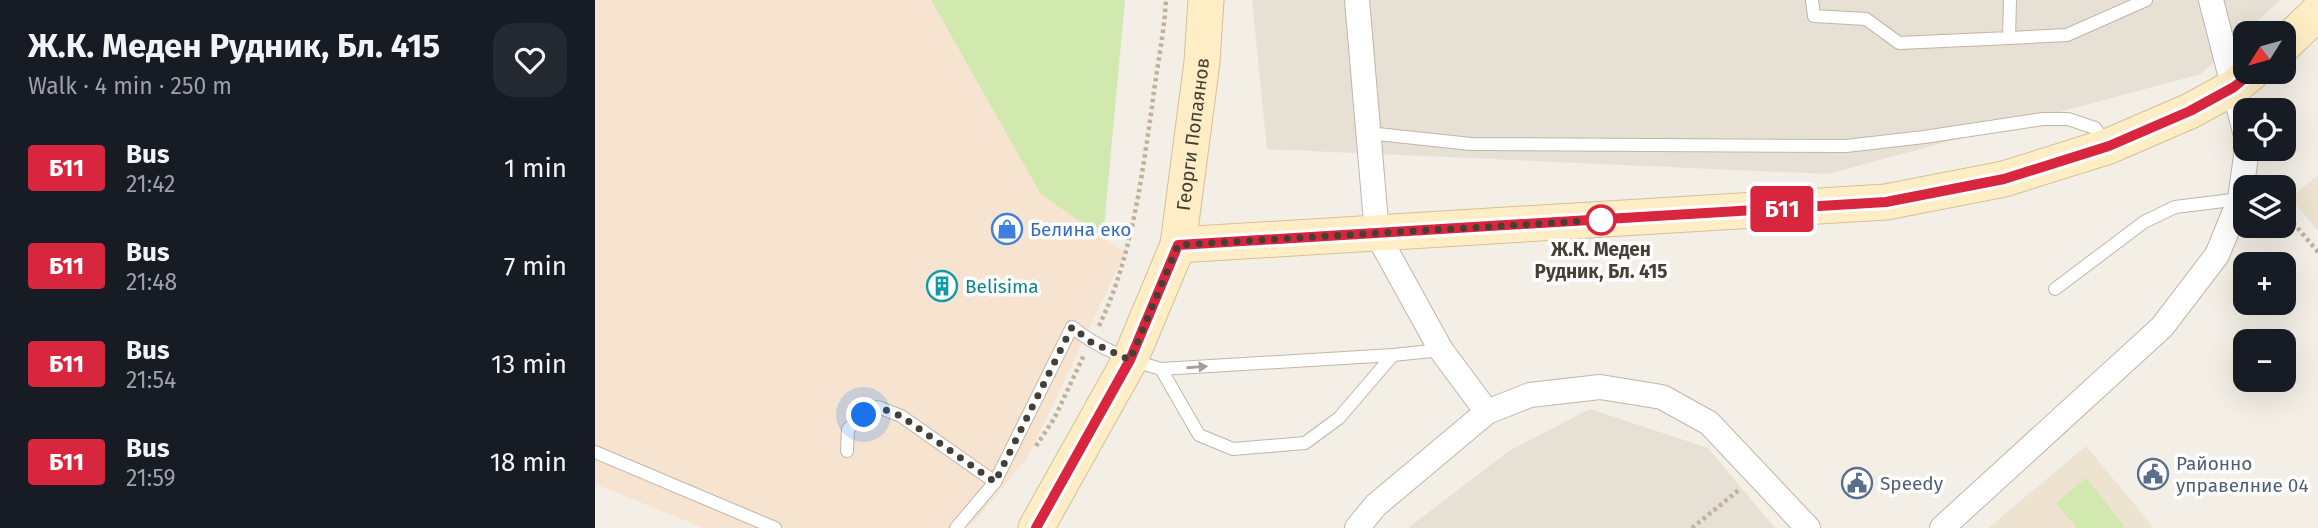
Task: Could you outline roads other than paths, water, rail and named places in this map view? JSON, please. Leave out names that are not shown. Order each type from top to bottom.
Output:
[{"type":"street","name":"Георги Попаянов","points":[[1035,528],[1146,365],[1178,245],[1202,62],[1206,0]]},
{"type":"street","points":[[1357,0],[1377,234],[1441,350],[1487,412]]},
{"type":"street","points":[[2211,0],[2233,54]]},
{"type":"street","points":[[2296,34],[2318,12]]},
{"type":"street","points":[[1178,245],[1886,202],[2004,179],[2109,146],[2190,111],[2235,84]]},
{"type":"street","points":[[1942,528],[2162,327],[2217,255],[2233,216]]},
{"type":"street","points":[[1357,528],[1376,505],[1487,412],[1530,396],[1600,387],[1662,397],[1709,423],[1808,528]]},
{"type":"lane","points":[[1812,0],[1814,16],[1866,19],[1899,43],[2067,35],[2146,0]]},
{"type":"lane","points":[[2009,38],[2010,0]]},
{"type":"lane","points":[[1368,133],[1471,144],[1846,146],[2032,120],[2068,119],[2095,128],[2109,146]]},
{"type":"lane","points":[[2055,289],[2144,222],[2175,208],[2233,200]]},
{"type":"lane","points":[[956,528],[995,482],[1072,327],[1091,342],[1146,365],[1393,355],[1441,350]]},
{"type":"lane","points":[[1146,365],[1199,435],[1233,449],[1305,443],[1339,418],[1393,355]]},
{"type":"lane","points":[[847,451],[848,429],[878,407],[901,416],[995,482]]},
{"type":"lane","points":[[595,452],[775,528]]},
{"type":"place","name":"Ж.К. Меден Рудник, Бл. 415","points":[[1601,220]]},
{"type":"place","name":"Белина еко","points":[[1007,229]]},
{"type":"place","name":"Belisima","points":[[942,286]]},
{"type":"place","name":"Районно управелние 04","points":[[2153,474]]},
{"type":"place","name":"Speedy","points":[[1857,483]]}]
